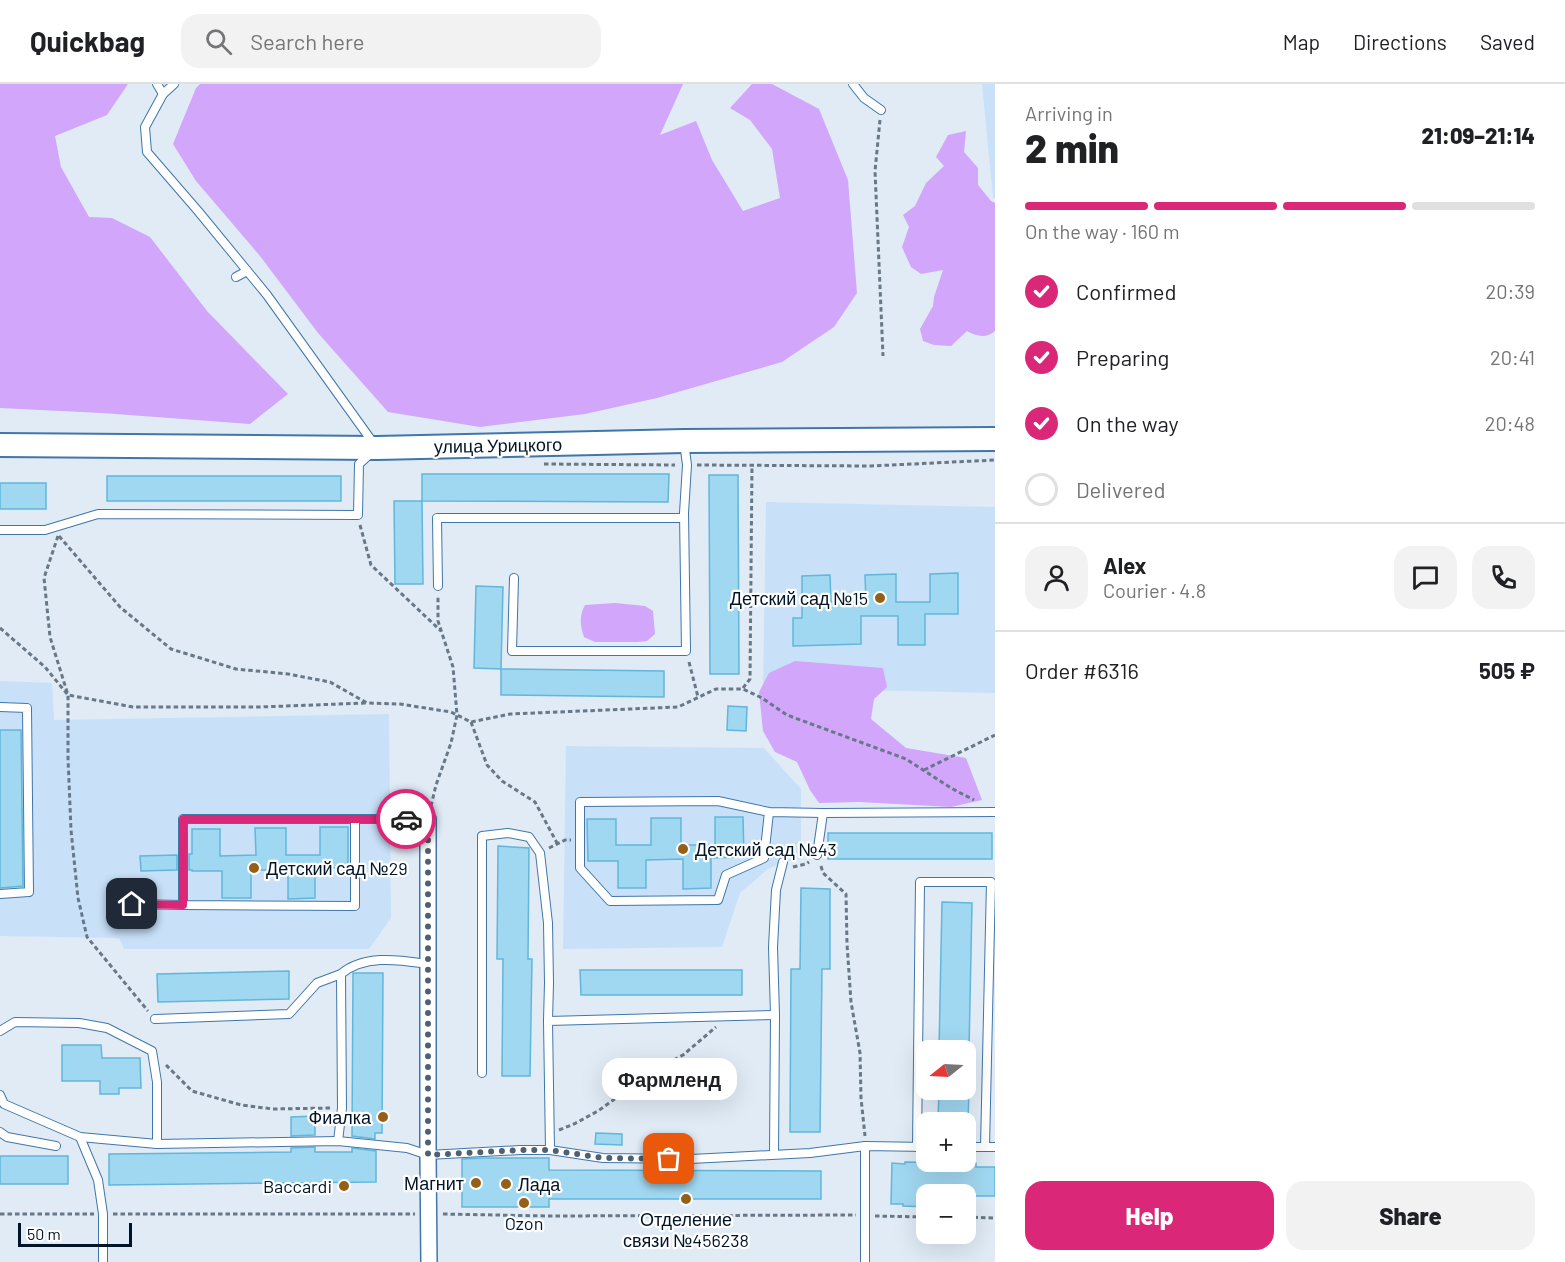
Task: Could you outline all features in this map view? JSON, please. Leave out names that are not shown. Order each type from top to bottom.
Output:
[{"type":"street","name":"улица Урицкого","points":[[0,444],[377,448],[684,441],[995,440]]},
{"type":"street","points":[[428,819],[429,1262]]},
{"type":"lane","points":[[157,84],[163,94]]},
{"type":"lane","points":[[0,530],[45,530],[98,514],[358,515],[359,464],[377,448],[267,295],[147,152],[145,127],[163,94],[174,84]]},
{"type":"lane","points":[[853,84],[864,98],[881,110]]},
{"type":"lane","points":[[236,277],[247,271]]},
{"type":"lane","points":[[514,578],[512,651],[686,651],[684,519],[687,465],[684,441]]},
{"type":"lane","points":[[438,586],[437,518],[684,519]]},
{"type":"lane","points":[[0,707],[27,708],[29,892],[0,894]]},
{"type":"lane","points":[[770,812],[764,858],[726,875],[718,900],[610,901],[580,868],[580,802],[718,801],[770,812],[994,812]]},
{"type":"lane","points":[[817,855],[823,813]]},
{"type":"lane","points":[[183,905],[183,819],[428,819]]},
{"type":"lane","points":[[132,904],[355,906],[355,819]]},
{"type":"lane","points":[[482,1073],[482,836],[508,833],[529,837],[540,853],[548,923],[550,1150]]},
{"type":"lane","points":[[774,1154],[773,947],[776,890],[782,866]]},
{"type":"lane","points":[[917,1112],[920,882],[991,882],[992,1025],[984,1147]]},
{"type":"lane","points":[[155,1019],[289,1014],[317,983],[341,974],[350,966],[388,959],[428,964]]},
{"type":"lane","points":[[338,1141],[342,1108],[341,974]]},
{"type":"lane","points":[[548,1021],[775,1015]]},
{"type":"lane","points":[[0,1031],[15,1022],[79,1023],[107,1028],[152,1051],[157,1082],[157,1144]]},
{"type":"lane","points":[[0,1095],[4,1104],[80,1137],[157,1144],[338,1141],[407,1148],[428,1155],[550,1150],[603,1158],[691,1159],[810,1153],[866,1146],[916,1147]]},
{"type":"lane","points":[[0,1132],[6,1137],[56,1146]]},
{"type":"lane","points":[[80,1137],[98,1180],[103,1214],[103,1262]]},
{"type":"lane","points":[[866,1146],[866,1262]]},
{"type":"lane","points":[[976,1147],[995,1147]]},
{"type":"path","points":[[881,110],[876,171],[883,356]]},
{"type":"path","points":[[743,689],[750,679],[752,464]]},
{"type":"path","points":[[358,515],[371,565],[442,632]]},
{"type":"path","points":[[45,530],[58,536],[120,607],[171,649],[236,669],[288,674],[330,682],[368,703]]},
{"type":"path","points":[[58,536],[44,578],[51,637],[68,695],[71,830],[78,898],[87,937],[155,1019]]},
{"type":"path","points":[[428,819],[457,715],[453,667],[438,621],[438,586]]},
{"type":"path","points":[[0,628],[45,667],[68,695],[133,707],[400,704],[451,712],[471,722],[510,714],[678,706],[716,689],[743,689],[762,698],[787,715],[906,759],[994,812]]},
{"type":"path","points":[[686,651],[698,697]]},
{"type":"path","points":[[471,722],[487,765],[502,781],[536,802],[558,843]]},
{"type":"path","points":[[924,771],[995,735]]},
{"type":"path","points":[[540,853],[565,840],[580,840]]},
{"type":"path","points":[[782,866],[806,864],[817,855],[823,873],[846,894],[851,1002],[860,1053],[861,1098],[866,1146]]},
{"type":"path","points":[[550,1134],[597,1111],[656,1070],[683,1055],[716,1027],[736,1016]]},
{"type":"path","points":[[152,1051],[192,1091],[241,1105],[273,1109],[342,1108]]},
{"type":"path","points":[[0,1214],[916,1216]]},
{"type":"path","points":[[976,1217],[995,1218]]},
{"type":"shaded area","points":[[0,84],[128,84],[107,115],[55,136],[61,167],[89,217],[112,218],[150,237],[207,311],[288,394],[250,424],[0,408]]},
{"type":"shaded area","points":[[200,84],[683,84],[660,135],[696,121],[712,160],[743,211],[780,198],[772,149],[750,120],[730,108],[752,84],[772,84],[819,109],[848,180],[857,293],[834,327],[782,362],[657,398],[585,414],[480,427],[388,412],[318,333],[260,256],[196,181],[173,144],[196,88]]},
{"type":"shaded area","points":[[982,84],[995,84],[995,198],[993,198]]},
{"type":"shaded area","points":[[966,131],[964,152],[978,168],[978,185],[995,203],[995,331],[981,336],[967,331],[951,346],[934,345],[923,341],[920,329],[933,306],[943,270],[921,274],[911,267],[902,247],[909,227],[903,215],[915,206],[926,183],[944,166],[936,157],[948,135]]},
{"type":"shaded area","name":"Детский сад №15","points":[[766,502],[995,507],[995,693],[763,688]]},
{"type":"shaded area","points":[[615,603],[645,606],[653,611],[655,634],[647,641],[637,642],[595,642],[584,637],[581,621],[585,605]]},
{"type":"shaded area","points":[[795,661],[883,668],[887,687],[874,699],[871,719],[906,748],[966,758],[982,800],[951,807],[860,802],[819,803],[797,762],[775,752],[763,731],[759,692],[769,673]]},
{"type":"shaded area","name":"Детский сад №29","points":[[0,681],[52,683],[54,720],[389,714],[391,918],[369,949],[124,949],[119,938],[0,936]]},
{"type":"shaded area","name":"Детский сад №43","points":[[566,746],[764,748],[801,789],[801,859],[783,862],[768,869],[740,893],[722,947],[563,949]]},
{"type":"building","points":[[422,474],[669,474],[668,502],[422,501]]},
{"type":"building","points":[[709,475],[738,475],[739,674],[710,674]]},
{"type":"building","points":[[107,476],[341,476],[341,501],[107,501]]},
{"type":"building","points":[[0,483],[46,483],[46,509],[0,509]]},
{"type":"building","points":[[394,501],[422,501],[423,584],[395,584]]},
{"type":"building","points":[[958,573],[958,614],[925,614],[925,645],[898,645],[898,616],[861,616],[861,644],[793,646],[793,618],[802,618],[802,576],[830,575],[831,602],[866,602],[865,575],[896,574],[896,602],[930,602],[930,574]]},
{"type":"building","points":[[476,586],[503,587],[501,669],[474,668]]},
{"type":"building","points":[[501,669],[664,671],[664,697],[501,695]]},
{"type":"building","points":[[728,706],[747,707],[746,731],[727,730]]},
{"type":"building","points":[[0,730],[21,730],[23,886],[0,888]]},
{"type":"building","points":[[715,817],[743,817],[744,857],[711,858],[711,888],[683,889],[683,859],[646,860],[646,888],[618,888],[618,861],[588,861],[587,819],[616,819],[616,845],[651,845],[651,818],[681,818],[681,845],[715,845]]},
{"type":"building","points":[[320,827],[348,827],[348,868],[315,868],[315,898],[288,899],[288,870],[251,870],[251,898],[222,898],[222,871],[189,870],[189,854],[192,854],[192,829],[220,829],[220,856],[256,855],[255,828],[286,828],[286,855],[320,855]]},
{"type":"building","points":[[828,833],[992,833],[992,859],[828,859]]},
{"type":"building","points":[[498,846],[529,848],[528,959],[532,959],[530,1076],[502,1076],[503,959],[497,959]]},
{"type":"building","points":[[177,855],[177,870],[141,871],[140,856]]},
{"type":"building","points":[[801,888],[830,889],[830,969],[822,969],[820,1132],[790,1132],[791,969],[800,969]]},
{"type":"building","points":[[942,902],[972,903],[969,1040],[939,1040]]},
{"type":"building","points":[[580,970],[742,970],[742,995],[581,995]]},
{"type":"building","points":[[289,971],[289,999],[158,1002],[157,974]]},
{"type":"building","points":[[353,973],[383,973],[382,1133],[375,1133],[375,1139],[352,1136]]},
{"type":"building","points":[[62,1045],[101,1045],[102,1058],[140,1058],[141,1088],[119,1088],[119,1094],[100,1094],[100,1081],[62,1081]]},
{"type":"building","points":[[939,1100],[969,1100],[968,1112],[938,1112]]},
{"type":"building","points":[[315,1116],[315,1135],[291,1136],[291,1117]]},
{"type":"building","points":[[596,1133],[622,1134],[622,1145],[595,1144]]},
{"type":"building","points":[[315,1147],[315,1152],[352,1152],[352,1148],[376,1151],[376,1182],[109,1185],[109,1154],[291,1152],[291,1148]]},
{"type":"building","points":[[0,1156],[68,1156],[68,1184],[0,1184]]},
{"type":"building","points":[[549,1158],[549,1170],[821,1171],[821,1199],[549,1199],[549,1207],[462,1207],[462,1159]]},
{"type":"building","points":[[905,1162],[916,1162],[916,1172],[976,1172],[976,1167],[995,1167],[995,1196],[976,1196],[976,1184],[916,1184],[916,1207],[891,1204],[892,1163],[905,1164]]},
{"type":"way so far","points":[[406,819],[428,819],[428,1155],[550,1150],[603,1158],[669,1159]]},
{"type":"place","name":"Детский сад №15","points":[[880,598]]},
{"type":"place","name":"Детский сад №43","points":[[683,849]]},
{"type":"place","name":"Детский сад №29","points":[[254,868]]},
{"type":"place","name":"Фиалка","points":[[383,1117]]},
{"type":"place","name":"Фармленд","points":[[669,1159]]},
{"type":"place","name":"Магнит","points":[[476,1183]]},
{"type":"place","name":"Лада","points":[[506,1184]]},
{"type":"place","name":"Baccardi","points":[[344,1186]]},
{"type":"place","name":"Отделение связи №456238","points":[[686,1199]]},
{"type":"place","name":"Ozon","points":[[524,1203]]},
{"type":"route","points":[[132,904],[183,905],[183,819],[406,819]]}]
